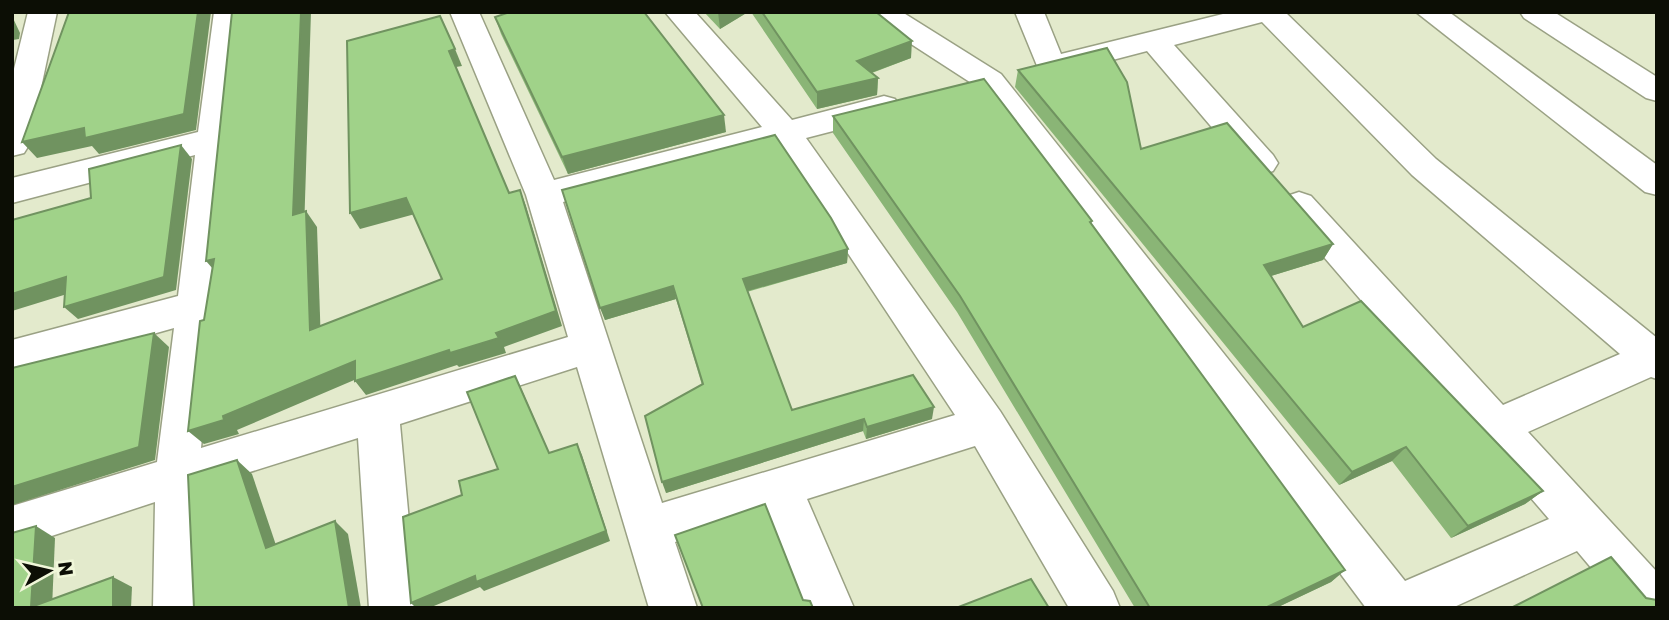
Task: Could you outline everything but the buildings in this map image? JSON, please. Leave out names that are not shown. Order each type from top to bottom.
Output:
[{"type":"street","points":[[12,145],[43,12]]},
{"type":"street","points":[[177,608],[177,474],[228,12]]},
{"type":"street","points":[[464,12],[543,195],[673,608]]},
{"type":"street","points":[[679,12],[784,131],[985,424],[1096,608]]},
{"type":"street","points":[[881,12],[990,81],[1397,608],[1583,526]]},
{"type":"street","points":[[1029,12],[1051,66]]},
{"type":"street","points":[[951,90],[1154,41],[1212,18],[1268,12],[1424,167],[1654,360],[1494,428]]},
{"type":"street","points":[[1430,12],[1657,183]]},
{"type":"street","points":[[1534,12],[1657,91]]},
{"type":"street","points":[[1154,41],[1494,428],[1657,608]]},
{"type":"street","points":[[543,195],[913,100]]},
{"type":"street","points":[[12,191],[214,139]]},
{"type":"street","points":[[12,357],[194,307]]},
{"type":"street","points":[[12,528],[177,474],[377,416],[590,346]]},
{"type":"street","points":[[377,416],[393,608]]},
{"type":"street","points":[[647,529],[985,424]]},
{"type":"street","points":[[780,487],[830,608]]}]
